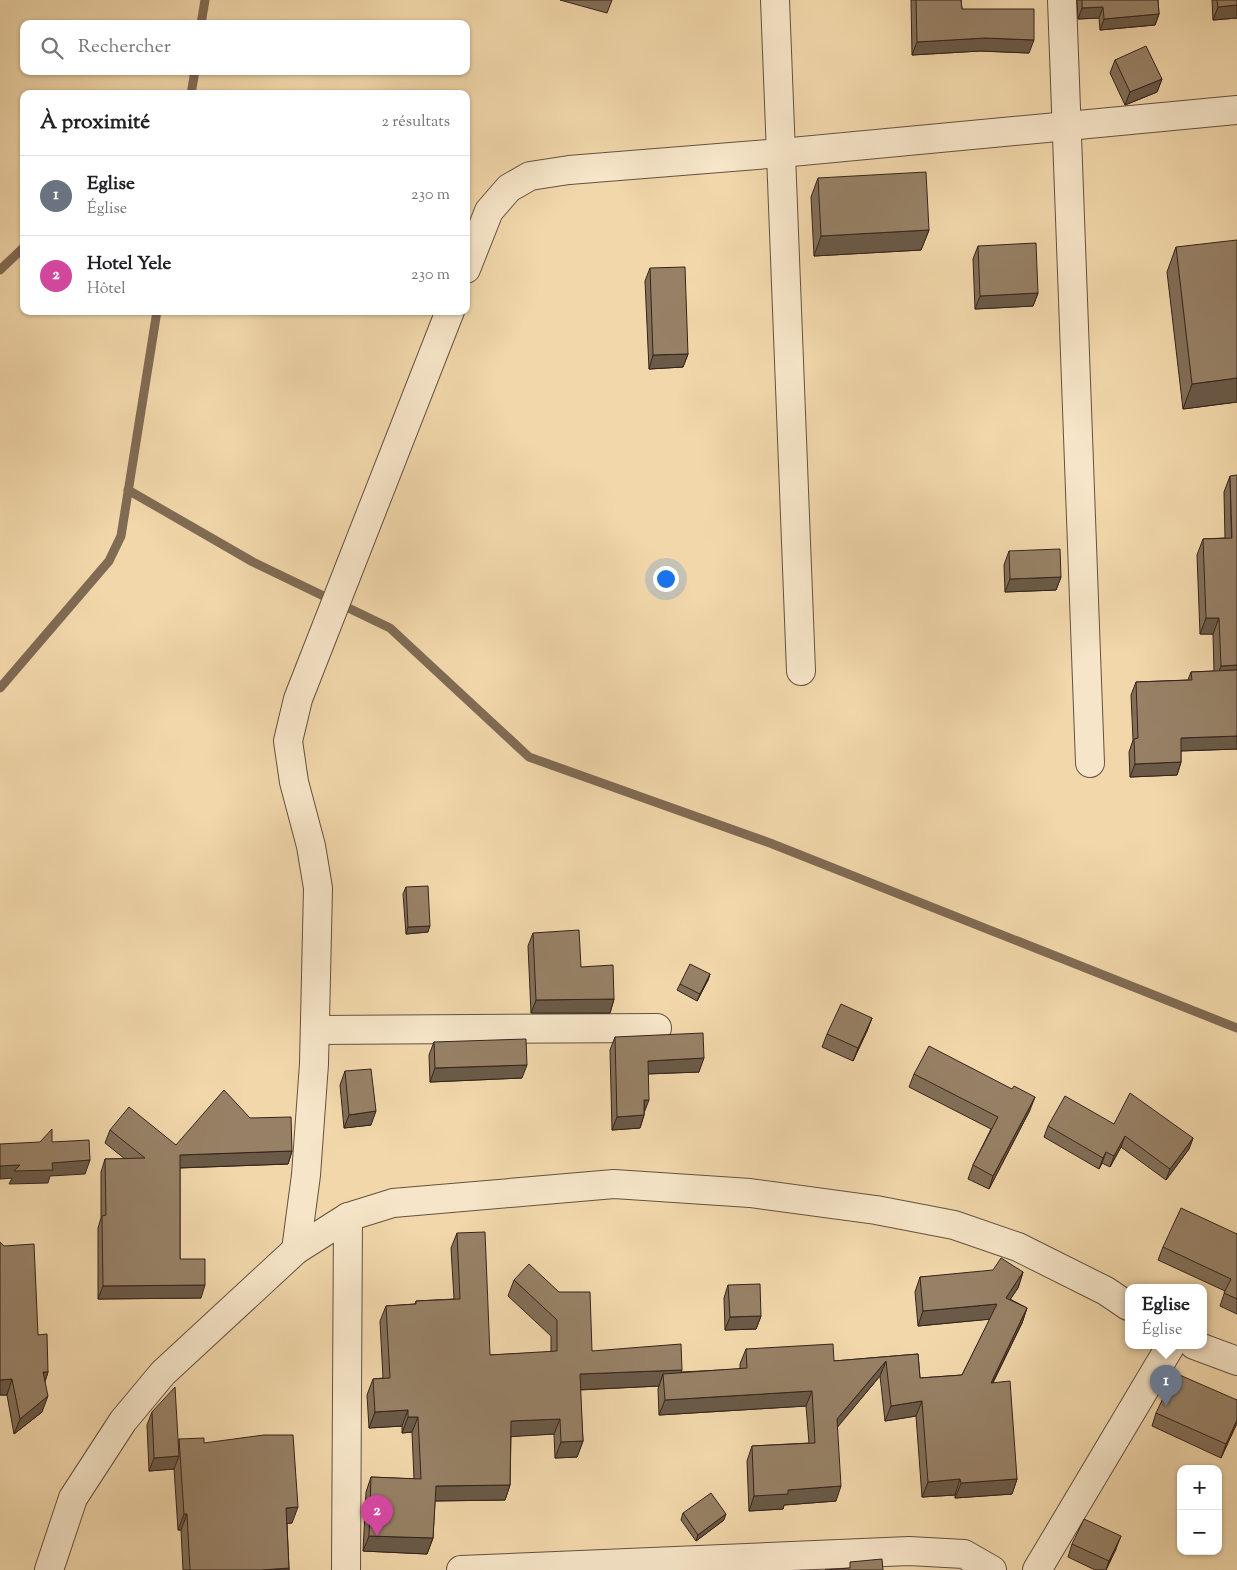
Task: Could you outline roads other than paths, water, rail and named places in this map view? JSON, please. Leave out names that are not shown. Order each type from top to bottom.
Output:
[{"type":"street","points":[[775,0],[801,671]]},
{"type":"street","points":[[1062,0],[1090,762]]},
{"type":"street","points":[[470,259],[489,211],[508,188],[530,176],[569,170],[780,153],[1066,124],[1237,110]]},
{"type":"street","points":[[296,1250],[306,1175],[316,1030],[318,888],[311,846],[294,782],[288,741],[298,698],[448,315]]},
{"type":"street","points":[[316,1030],[657,1028]]},
{"type":"street","points":[[49,1570],[73,1498],[123,1421],[164,1373],[296,1250],[348,1217],[393,1204],[479,1198],[614,1184],[750,1193],[876,1210],[954,1226],[1018,1247],[1106,1291],[1125,1304]]},
{"type":"street","points":[[346,1570],[348,1217]]},
{"type":"street","points":[[1037,1570],[1169,1349]]},
{"type":"street","points":[[1205,1349],[1237,1361]]},
{"type":"street","points":[[460,1570],[909,1551],[964,1554],[992,1570]]},
{"type":"waterway","points":[[202,20],[205,0]]},
{"type":"waterway","points":[[192,90],[194,75]]},
{"type":"waterway","points":[[0,270],[20,251]]},
{"type":"waterway","points":[[0,688],[109,561],[121,536],[156,315]]},
{"type":"waterway","points":[[128,490],[253,562],[390,628],[529,757],[770,843],[1237,1028]]},
{"type":"place","name":"Eglise","points":[[1166,1406]]},
{"type":"place","name":"Hotel Yele","points":[[377,1536]]}]
